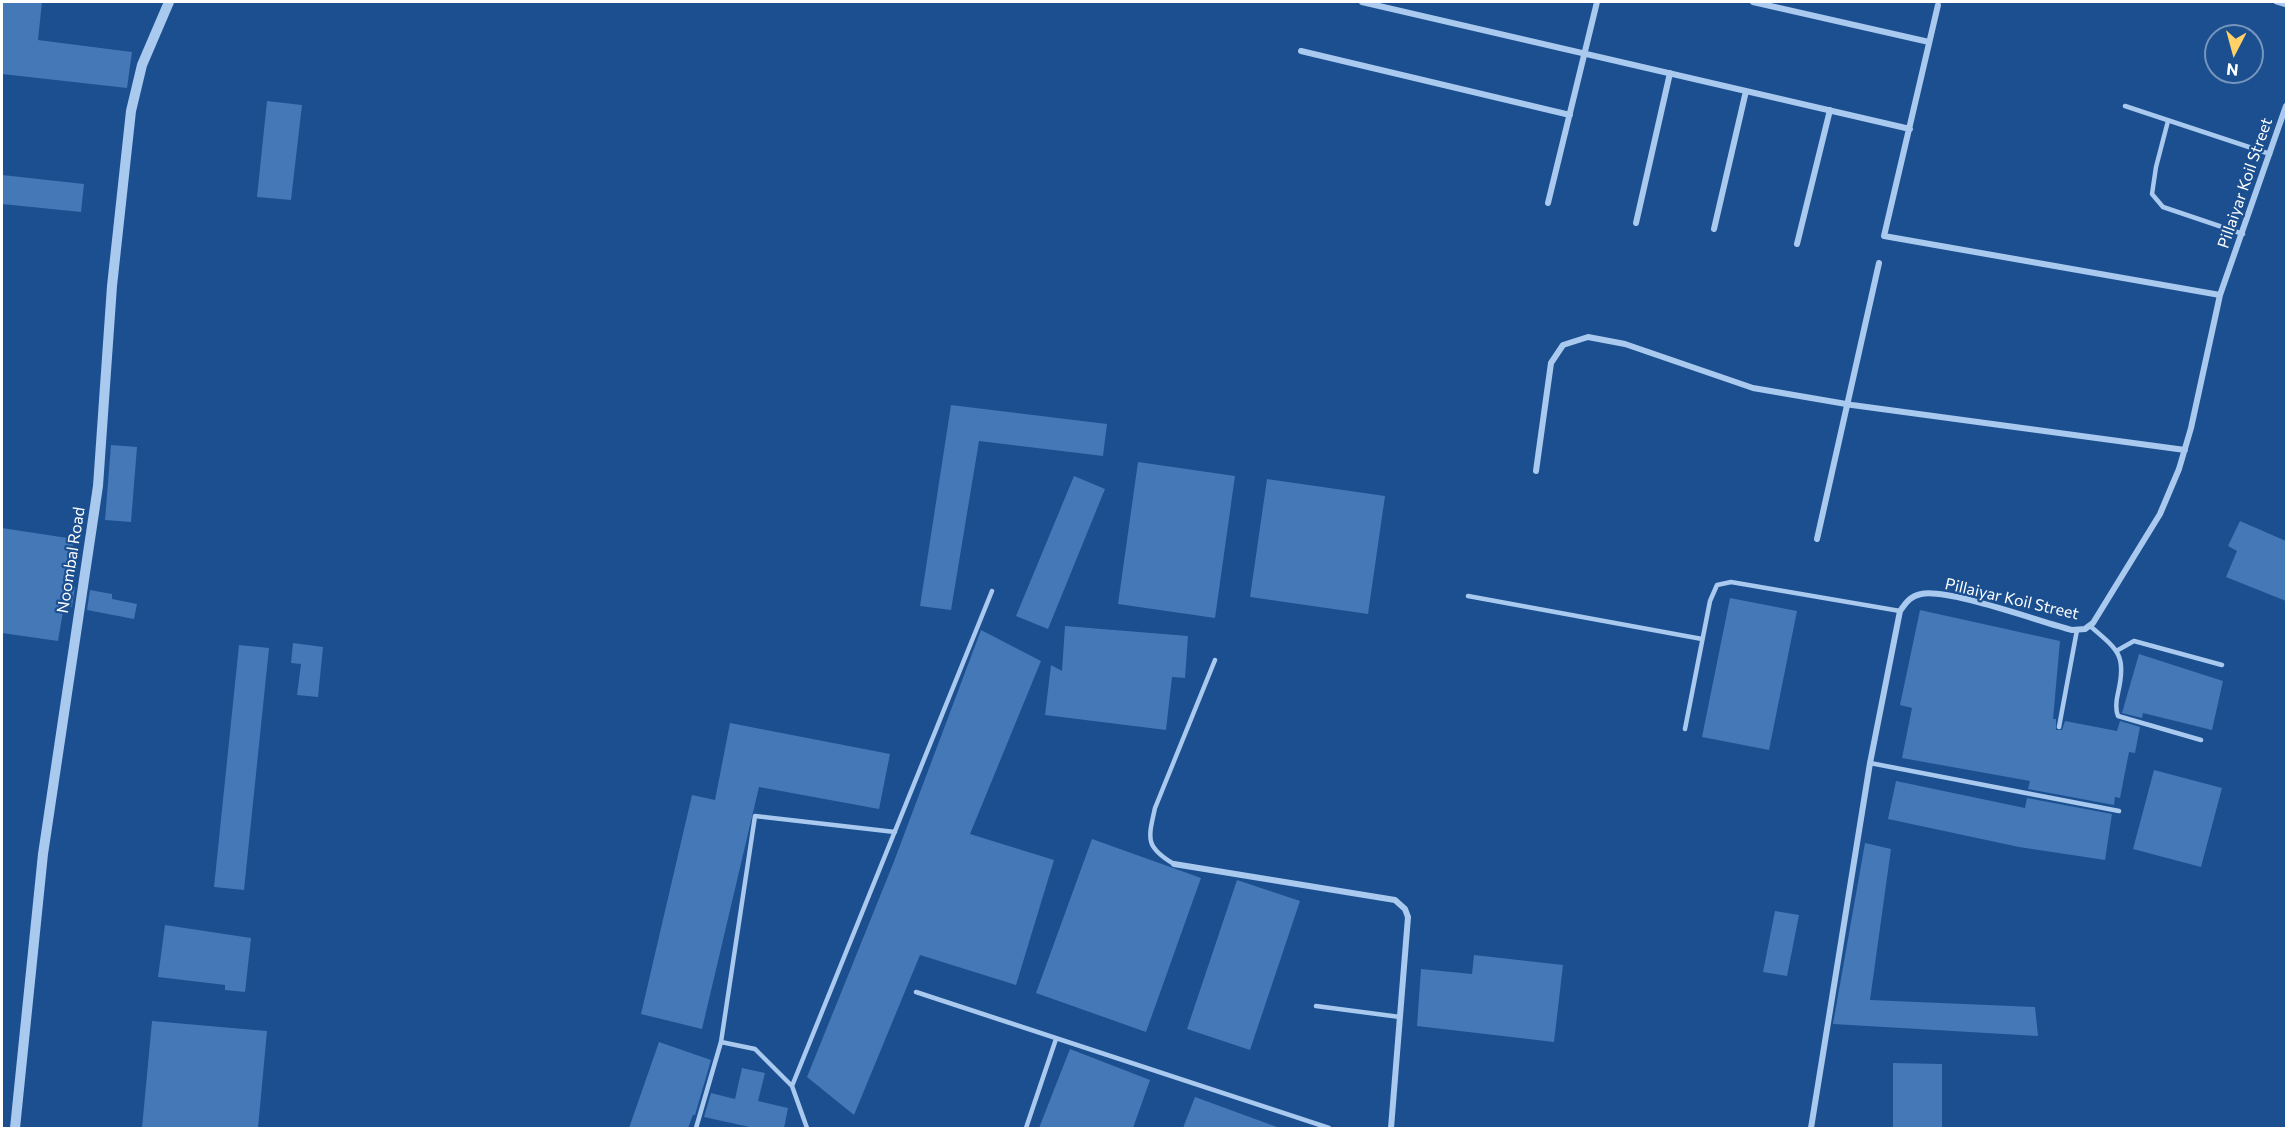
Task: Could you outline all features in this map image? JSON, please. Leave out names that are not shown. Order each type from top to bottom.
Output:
[{"type":"street","name":"Noombal Road","points":[[15,1128],[45,842],[98,486],[112,286],[131,111],[142,65],[169,2]]},
{"type":"street","points":[[1362,2],[1910,129]]},
{"type":"street","points":[[1548,203],[1597,2]]},
{"type":"street","points":[[1753,2],[1929,42]]},
{"type":"street","points":[[1938,5],[1884,236],[2220,295]]},
{"type":"street","points":[[1301,51],[1570,115]]},
{"type":"street","points":[[1636,223],[1670,73]]},
{"type":"street","points":[[1714,229],[1746,91]]},
{"type":"street","name":"Pillaiyar Koil Street","points":[[1900,611],[1912,597],[1926,593],[1973,602],[2077,630],[2090,626],[2160,514],[2185,450],[2220,295],[2286,106]]},
{"type":"street","points":[[1797,244],[1830,110]]},
{"type":"street","points":[[1817,539],[1880,262]]},
{"type":"street","points":[[1536,471],[1551,363],[1563,345],[1588,337],[1625,344],[1753,388],[1848,404],[2185,450]]},
{"type":"street","points":[[1811,1128],[1870,763],[1900,611]]},
{"type":"street","points":[[1174,864],[1395,900],[1405,909],[1408,917],[1391,1128]]},
{"type":"lane","points":[[2276,2],[2286,5]]},
{"type":"lane","points":[[2124,106],[2270,154]]},
{"type":"lane","points":[[2168,121],[2156,167],[2152,194],[2163,207],[2243,234]]},
{"type":"lane","points":[[1685,729],[1710,601],[1717,585],[1731,582],[1900,611]]},
{"type":"lane","points":[[792,1086],[992,591]]},
{"type":"lane","points":[[1468,596],[1702,639]]},
{"type":"lane","points":[[2090,626],[2118,650],[2124,671],[2115,709],[2118,716],[2201,740]]},
{"type":"lane","points":[[2059,727],[2077,630]]},
{"type":"lane","points":[[2118,650],[2134,641],[2222,665]]},
{"type":"lane","points":[[1174,864],[1156,853],[1151,846],[1150,830],[1155,808],[1215,660]]},
{"type":"lane","points":[[1870,763],[2119,811]]},
{"type":"lane","points":[[696,1128],[721,1042],[755,816],[895,832]]},
{"type":"lane","points":[[916,992],[1329,1128]]},
{"type":"lane","points":[[1316,1006],[1400,1017]]},
{"type":"lane","points":[[1026,1128],[1056,1039]]},
{"type":"lane","points":[[721,1042],[755,1049],[792,1086],[807,1128]]},
{"type":"building","points":[[2,2],[42,2],[38,40],[132,52],[127,88],[2,74]]},
{"type":"building","points":[[267,101],[302,105],[291,200],[257,197]]},
{"type":"building","points":[[2,175],[84,184],[81,212],[2,204]]},
{"type":"building","points":[[951,405],[1107,424],[1103,456],[979,441],[951,610],[920,606]]},
{"type":"building","points":[[111,445],[137,447],[131,522],[105,520]]},
{"type":"building","points":[[1138,462],[1235,476],[1215,618],[1118,604]]},
{"type":"building","points":[[1074,476],[1105,489],[1048,629],[1016,616]]},
{"type":"building","points":[[1267,479],[1385,496],[1368,614],[1250,597]]},
{"type":"building","points":[[2240,521],[2286,541],[2286,601],[2226,577],[2237,551],[2228,546]]},
{"type":"building","points":[[2,528],[74,539],[67,585],[75,587],[72,607],[64,606],[58,641],[2,633]]},
{"type":"building","points":[[90,590],[112,594],[112,599],[137,604],[134,619],[87,610]]},
{"type":"building","points":[[1730,598],[1797,611],[1769,750],[1702,737]]},
{"type":"building","points":[[1920,610],[2060,641],[2053,719],[2056,719],[2056,730],[2062,730],[2065,721],[2117,731],[2120,721],[2140,727],[2135,753],[2129,752],[2120,798],[2115,797],[2114,805],[2028,789],[2030,781],[1902,758],[1912,708],[1900,705]]},
{"type":"building","points":[[1065,626],[1188,636],[1185,678],[1172,677],[1166,730],[1045,715],[1051,665],[1062,671]]},
{"type":"building","points":[[981,630],[1041,661],[970,834],[1054,860],[1016,985],[920,955],[854,1115],[807,1077],[893,864]]},
{"type":"building","points":[[293,643],[323,647],[318,697],[297,695],[301,664],[291,663]]},
{"type":"building","points":[[239,645],[269,648],[244,890],[214,887]]},
{"type":"building","points":[[2139,654],[2223,681],[2212,730],[2143,713],[2142,718],[2122,713]]},
{"type":"building","points":[[730,723],[890,754],[879,809],[759,787],[702,1029],[641,1014],[692,795],[715,800]]},
{"type":"building","points":[[2154,770],[2222,788],[2201,867],[2133,849]]},
{"type":"building","points":[[1896,781],[2025,808],[2027,798],[2112,814],[2105,860],[2019,847],[1888,819]]},
{"type":"building","points":[[1092,839],[1201,878],[1146,1032],[1036,993]]},
{"type":"building","points":[[1865,843],[1891,849],[1870,1000],[2035,1007],[2038,1036],[1833,1024]]},
{"type":"building","points":[[1237,880],[1300,901],[1250,1050],[1187,1029]]},
{"type":"building","points":[[1775,911],[1799,915],[1787,976],[1763,972]]},
{"type":"building","points":[[165,925],[251,938],[245,992],[225,990],[225,985],[158,977]]},
{"type":"building","points":[[1474,955],[1563,965],[1554,1042],[1417,1026],[1421,969],[1472,974]]},
{"type":"building","points":[[152,1021],[267,1031],[258,1128],[142,1128]]},
{"type":"building","points":[[659,1042],[711,1060],[695,1115],[688,1128],[629,1128]]},
{"type":"building","points":[[1070,1049],[1150,1080],[1133,1128],[1039,1128]]},
{"type":"building","points":[[1893,1063],[1942,1064],[1942,1128],[1893,1128]]},
{"type":"building","points":[[742,1068],[765,1073],[758,1101],[788,1108],[784,1128],[754,1128],[704,1117],[711,1093],[735,1099]]},
{"type":"building","points":[[1195,1097],[1277,1127],[1277,1128],[1183,1128]]}]
